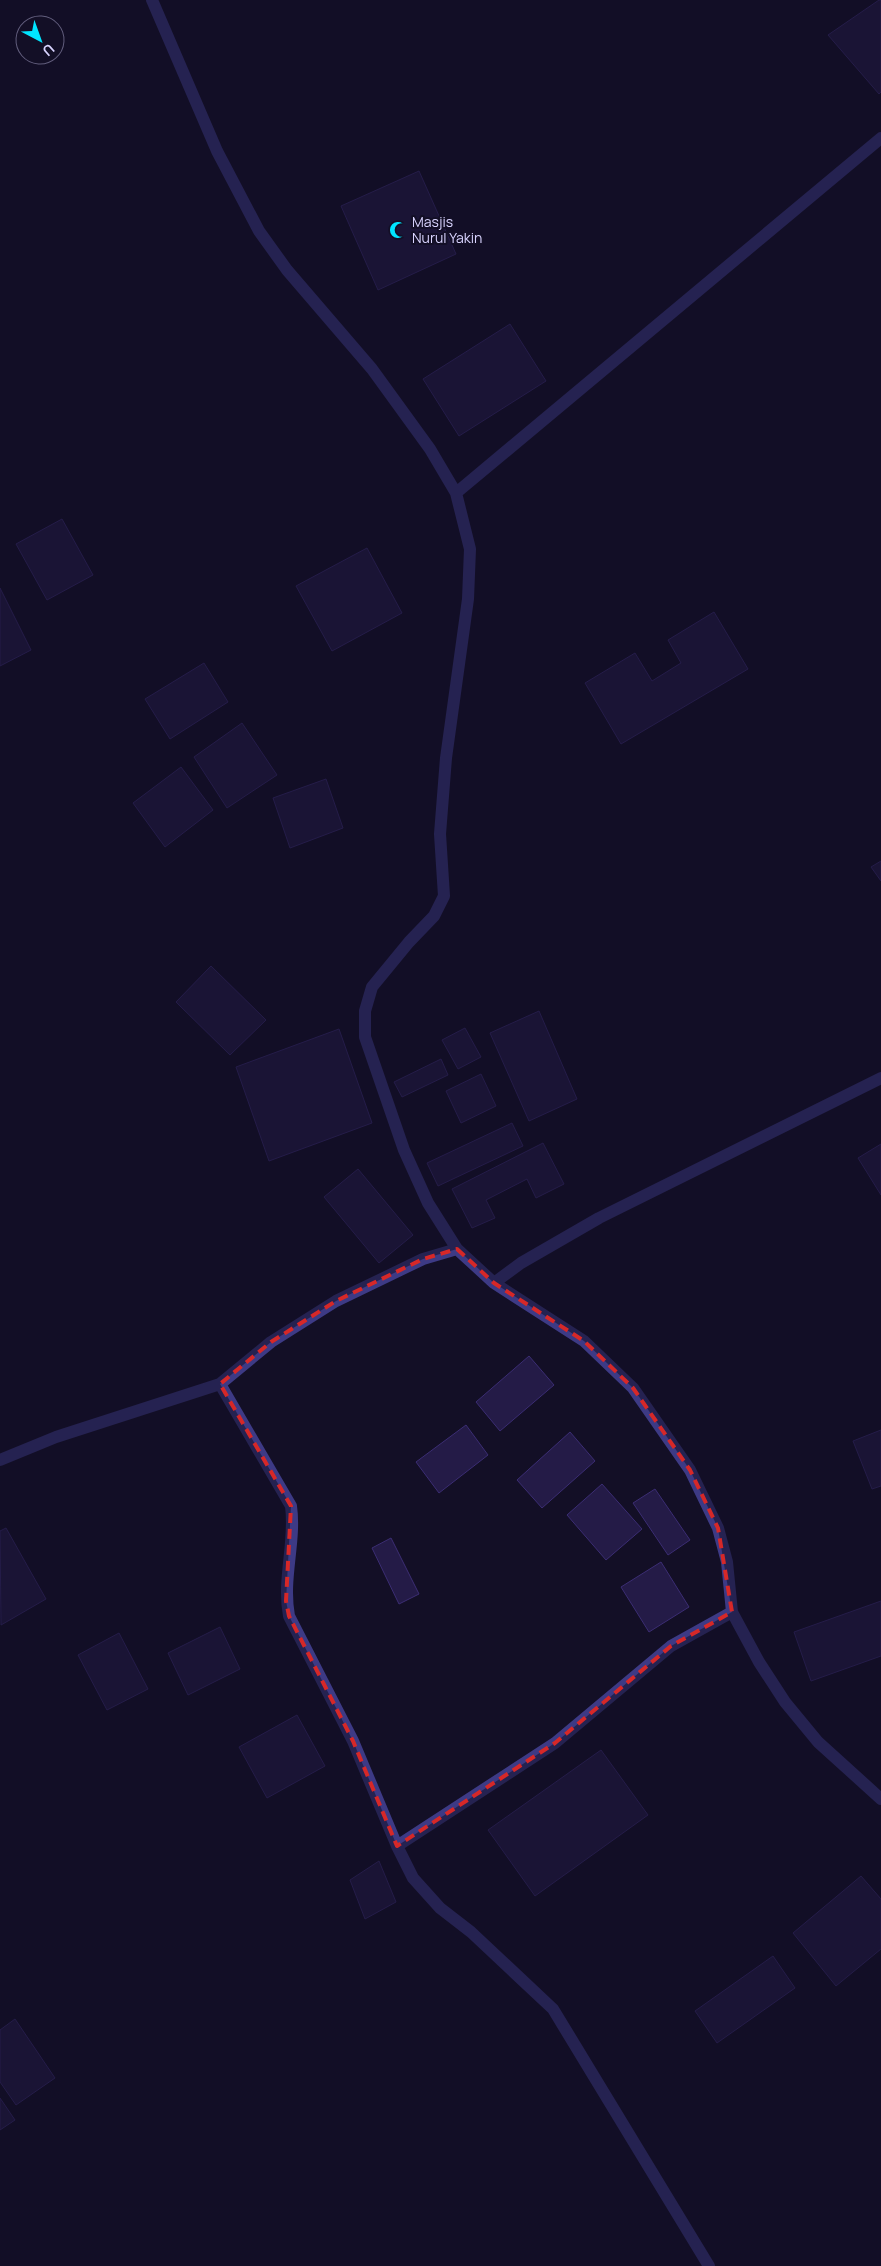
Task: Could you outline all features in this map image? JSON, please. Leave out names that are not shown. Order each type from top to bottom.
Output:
[{"type":"street","points":[[152,0],[217,151],[259,231],[287,270],[372,369],[430,449],[456,493],[470,549],[468,599],[446,758],[440,834],[444,896],[434,916],[409,942],[372,987],[365,1011],[365,1036],[404,1150],[428,1203],[457,1249],[494,1283],[584,1341],[633,1388],[690,1470],[718,1528],[727,1562],[732,1612],[759,1662],[785,1702],[818,1742],[881,1799]]},
{"type":"street","points":[[456,493],[881,138]]},
{"type":"street","points":[[494,1283],[520,1263],[600,1218],[881,1078]]},
{"type":"street","points":[[2,1457],[220,1384],[271,1342],[336,1301],[423,1259],[457,1249]]},
{"type":"street","points":[[220,1384],[291,1506],[293,1521],[286,1601],[289,1616],[353,1741],[397,1846],[413,1878],[440,1908],[471,1932],[553,2009],[709,2266]]},
{"type":"street","points":[[397,1846],[556,1743],[671,1646],[732,1612]]},
{"type":"highlighted area","points":[[457,1249],[494,1283],[584,1341],[633,1388],[690,1470],[718,1528],[732,1612],[671,1646],[555,1743],[397,1846],[353,1741],[289,1616],[286,1601],[291,1506],[220,1384],[271,1342],[336,1301],[423,1259]]},
{"type":"building","points":[[881,0],[881,92],[879,94],[828,35]]},
{"type":"building","name":"Masjis Nurul Yakin","points":[[419,171],[456,254],[378,290],[341,206]]},
{"type":"building","points":[[510,324],[546,381],[459,436],[423,379]]},
{"type":"building","points":[[62,519],[93,575],[47,600],[16,544]]},
{"type":"building","points":[[367,548],[402,613],[332,651],[296,586]]},
{"type":"building","points":[[0,588],[31,650],[0,666]]},
{"type":"building","points":[[714,612],[748,669],[621,744],[585,683],[635,653],[652,681],[681,663],[668,640]]},
{"type":"building","points":[[204,663],[228,702],[170,739],[145,699]]},
{"type":"building","points":[[242,723],[277,775],[227,808],[194,757]]},
{"type":"building","points":[[181,767],[213,810],[165,847],[133,803]]},
{"type":"building","points":[[326,779],[343,828],[290,848],[273,798]]},
{"type":"building","points":[[881,861],[881,881],[871,867]]},
{"type":"building","points":[[211,966],[266,1020],[230,1055],[176,1002]]},
{"type":"building","points":[[539,1011],[577,1099],[529,1121],[490,1033]]},
{"type":"building","points":[[465,1028],[481,1057],[458,1069],[442,1040]]},
{"type":"building","points":[[339,1029],[372,1123],[269,1161],[236,1067]]},
{"type":"building","points":[[441,1059],[448,1075],[402,1097],[394,1082]]},
{"type":"building","points":[[481,1074],[496,1106],[461,1123],[446,1091]]},
{"type":"building","points":[[512,1123],[523,1146],[438,1186],[427,1163]]},
{"type":"building","points":[[543,1143],[564,1184],[536,1198],[527,1179],[486,1200],[495,1218],[472,1228],[452,1189]]},
{"type":"building","points":[[881,1144],[881,1195],[858,1158]]},
{"type":"building","points":[[358,1169],[413,1235],[379,1263],[324,1197]]},
{"type":"building","points":[[529,1356],[554,1385],[500,1431],[476,1402]]},
{"type":"building","points":[[466,1425],[488,1455],[439,1493],[416,1462]]},
{"type":"building","points":[[881,1430],[881,1486],[872,1489],[853,1441]]},
{"type":"building","points":[[570,1432],[595,1461],[542,1508],[517,1480]]},
{"type":"building","points":[[602,1484],[642,1529],[606,1560],[567,1515]]},
{"type":"building","points":[[655,1489],[690,1540],[668,1555],[633,1503]]},
{"type":"building","points":[[6,1528],[46,1599],[1,1625],[0,1531]]},
{"type":"building","points":[[391,1538],[419,1594],[399,1604],[372,1548]]},
{"type":"building","points":[[661,1562],[689,1607],[649,1632],[621,1587]]},
{"type":"building","points":[[881,1601],[881,1656],[811,1681],[794,1632]]},
{"type":"building","points":[[220,1627],[240,1669],[188,1695],[168,1653]]},
{"type":"building","points":[[119,1633],[148,1689],[107,1710],[78,1655]]},
{"type":"building","points":[[297,1715],[325,1766],[267,1798],[239,1747]]},
{"type":"building","points":[[601,1750],[648,1815],[535,1896],[488,1830]]},
{"type":"building","points":[[379,1861],[396,1902],[365,1919],[350,1880]]},
{"type":"building","points":[[861,1876],[881,1899],[881,1949],[836,1986],[793,1933]]},
{"type":"building","points":[[773,1956],[795,1988],[717,2043],[695,2011]]},
{"type":"building","points":[[15,2019],[55,2078],[16,2105],[0,2082],[0,2030]]},
{"type":"building","points":[[0,2098],[15,2120],[0,2130]]},
{"type":"place","name":"Masjis Nurul Yakin","points":[[398,230]]}]
